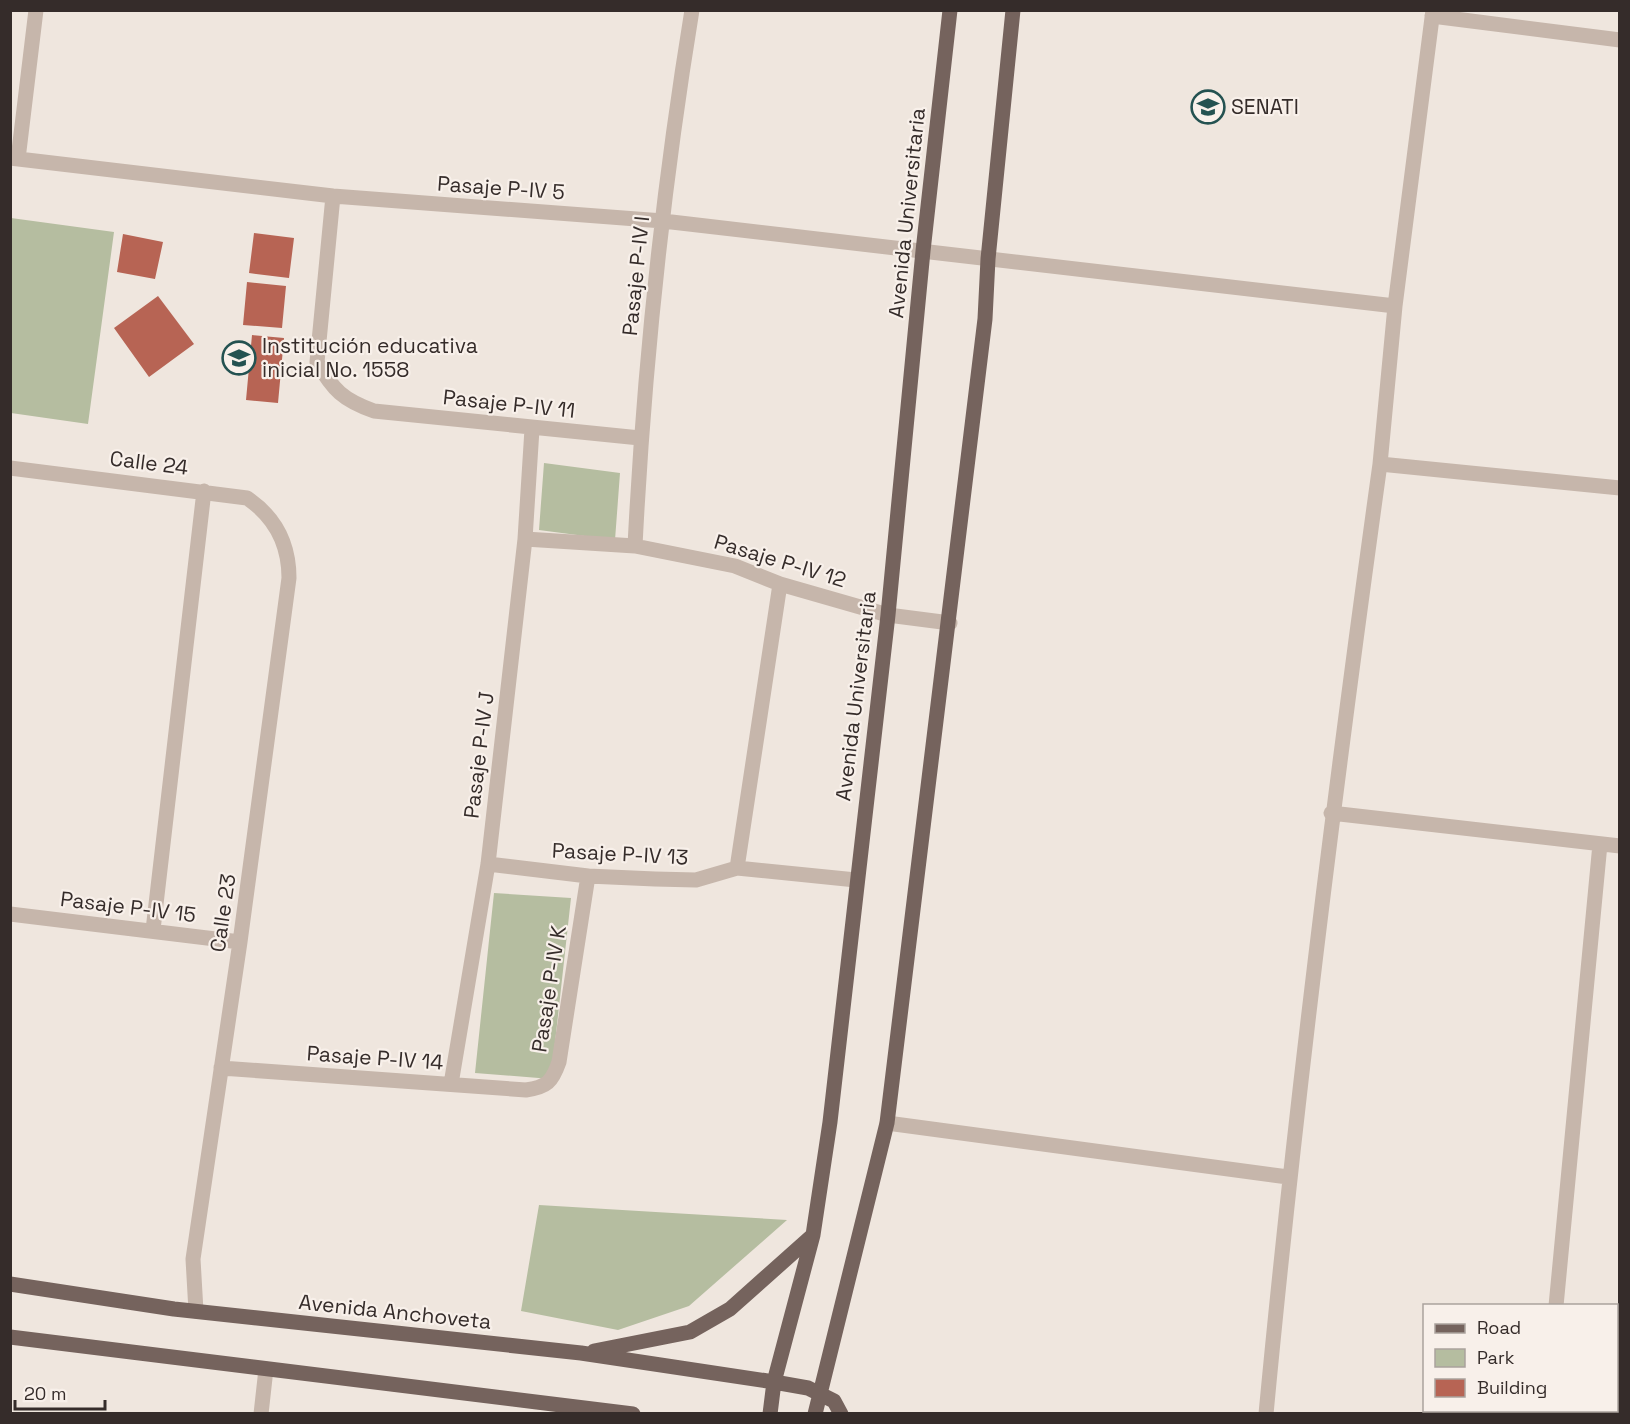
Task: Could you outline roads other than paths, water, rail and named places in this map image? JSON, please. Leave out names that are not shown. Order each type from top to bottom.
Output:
[{"type":"main road","name":"Avenida Universitaria","points":[[774,1382],[813,1235],[830,1122],[888,615],[923,251],[950,10]]},
{"type":"main road","points":[[815,1413],[887,1122],[950,623],[985,319],[988,259],[1013,10]]},
{"type":"main road","points":[[581,1353],[690,1332],[730,1310],[813,1235]]},
{"type":"main road","name":"Avenida Anchoveta","points":[[10,1284],[196,1311],[581,1353],[774,1382],[808,1388],[834,1401],[841,1413]]},
{"type":"main road","points":[[10,1337],[613,1413],[633,1413]]},
{"type":"main road","points":[[770,1413],[774,1382]]},
{"type":"street","points":[[14,158],[36,10]]},
{"type":"street","name":"Pasaje P-IV I","points":[[635,546],[640,438],[688,11]]},
{"type":"street","points":[[1266,1413],[1288,1177],[1331,813],[1380,464],[1395,306],[1432,13],[1620,40]]},
{"type":"street","name":"Pasaje P-IV 5","points":[[14,158],[333,196],[663,221],[1395,306]]},
{"type":"street","name":"Pasaje P-IV 11","points":[[333,196],[317,362],[330,385],[349,402],[374,411],[532,429],[640,438]]},
{"type":"street","name":"Pasaje P-IV J","points":[[451,1084],[488,864],[525,539],[532,429]]},
{"type":"street","points":[[1380,464],[1620,488]]},
{"type":"street","name":"Calle 24","points":[[10,468],[247,498],[261,507],[273,522]]},
{"type":"street","points":[[153,930],[204,491]]},
{"type":"street","name":"Calle 23","points":[[196,1311],[193,1259],[240,942],[289,578],[289,560],[285,544],[273,522]]},
{"type":"street","name":"Pasaje P-IV 12","points":[[525,539],[635,546],[735,566],[780,584],[888,615],[950,623]]},
{"type":"street","points":[[737,868],[780,584]]},
{"type":"street","points":[[1331,813],[1620,846]]},
{"type":"street","points":[[1556,1304],[1600,843]]},
{"type":"street","name":"Pasaje P-IV 13","points":[[488,864],[588,876],[696,880],[737,868],[856,880]]},
{"type":"street","name":"Pasaje P-IV K","points":[[526,1090],[542,1088],[552,1081],[559,1062],[588,876]]},
{"type":"street","name":"Pasaje P-IV 15","points":[[10,914],[240,942]]},
{"type":"street","name":"Pasaje P-IV 14","points":[[221,1068],[526,1090]]},
{"type":"street","points":[[887,1122],[1288,1177]]},
{"type":"street","points":[[261,1413],[266,1369]]},
{"type":"place","name":"SENATI","points":[[1208,107]]},
{"type":"place","name":"Institución educativa inicial No. 1558","points":[[239,358]]}]
